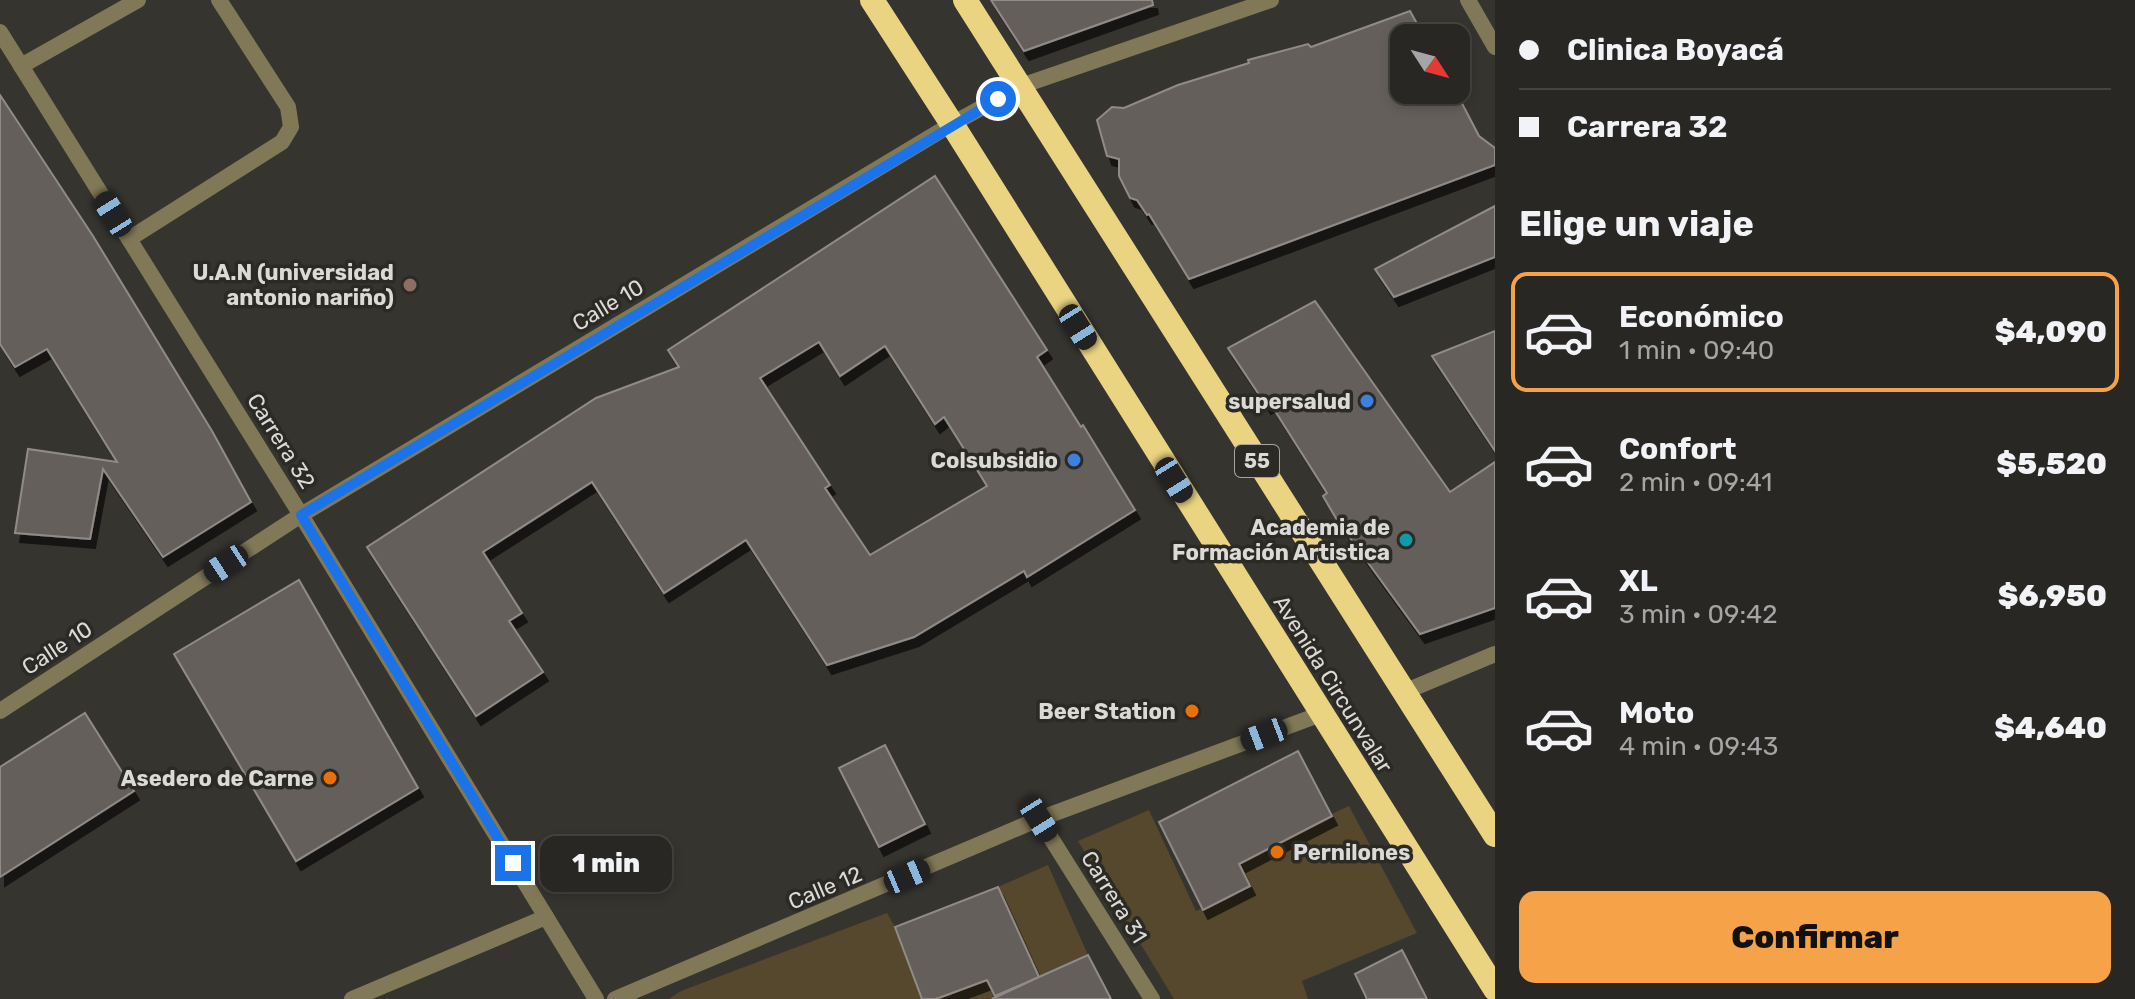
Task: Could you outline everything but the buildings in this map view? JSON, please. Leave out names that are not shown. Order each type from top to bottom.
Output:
[{"type":"highway","name":"Avenida Circunvalar","points":[[872,0],[1495,989]]},
{"type":"highway","name":"55","points":[[965,0],[1495,835]]},
{"type":"street","points":[[21,66],[138,0]]},
{"type":"street","points":[[129,239],[282,142],[291,127],[288,107],[219,0]]},
{"type":"street","name":"Calle 10","points":[[0,711],[301,515],[952,124],[1021,86],[1271,0]]},
{"type":"street","points":[[1468,0],[1495,47]]},
{"type":"street","name":"Carrera 32","points":[[0,32],[301,515],[596,999]]},
{"type":"street","points":[[1404,692],[1495,654]]},
{"type":"street","name":"Calle 12","points":[[615,999],[1039,819],[1321,714]]},
{"type":"street","name":"Carrera 31","points":[[1039,819],[1152,999]]},
{"type":"street","points":[[352,999],[546,917]]},
{"type":"shaded area","points":[[1349,806],[1417,933],[1302,981],[1308,999],[1174,999],[1078,841],[1149,810],[1196,911],[1248,890],[1233,859]]},
{"type":"shaded area","points":[[1048,865],[1088,955],[1039,977],[1049,999],[936,999],[987,980],[995,996],[1038,978],[998,887]]},
{"type":"shaded area","points":[[887,913],[922,999],[669,999],[681,991]]},
{"type":"place","name":"U.A.N (universidad antonio nariño)","points":[[410,285]]},
{"type":"place","name":"supersalud","points":[[1367,401]]},
{"type":"place","name":"Colsubsidio","points":[[1074,460]]},
{"type":"place","name":"Academia de Formación Artistica","points":[[1406,540]]},
{"type":"place","name":"Beer Station","points":[[1192,711]]},
{"type":"place","name":"Asedero de Carne","points":[[330,778]]},
{"type":"place","name":"Pernilones","points":[[1277,852]]},
{"type":"route","points":[[513,863],[301,515],[998,99]]}]
